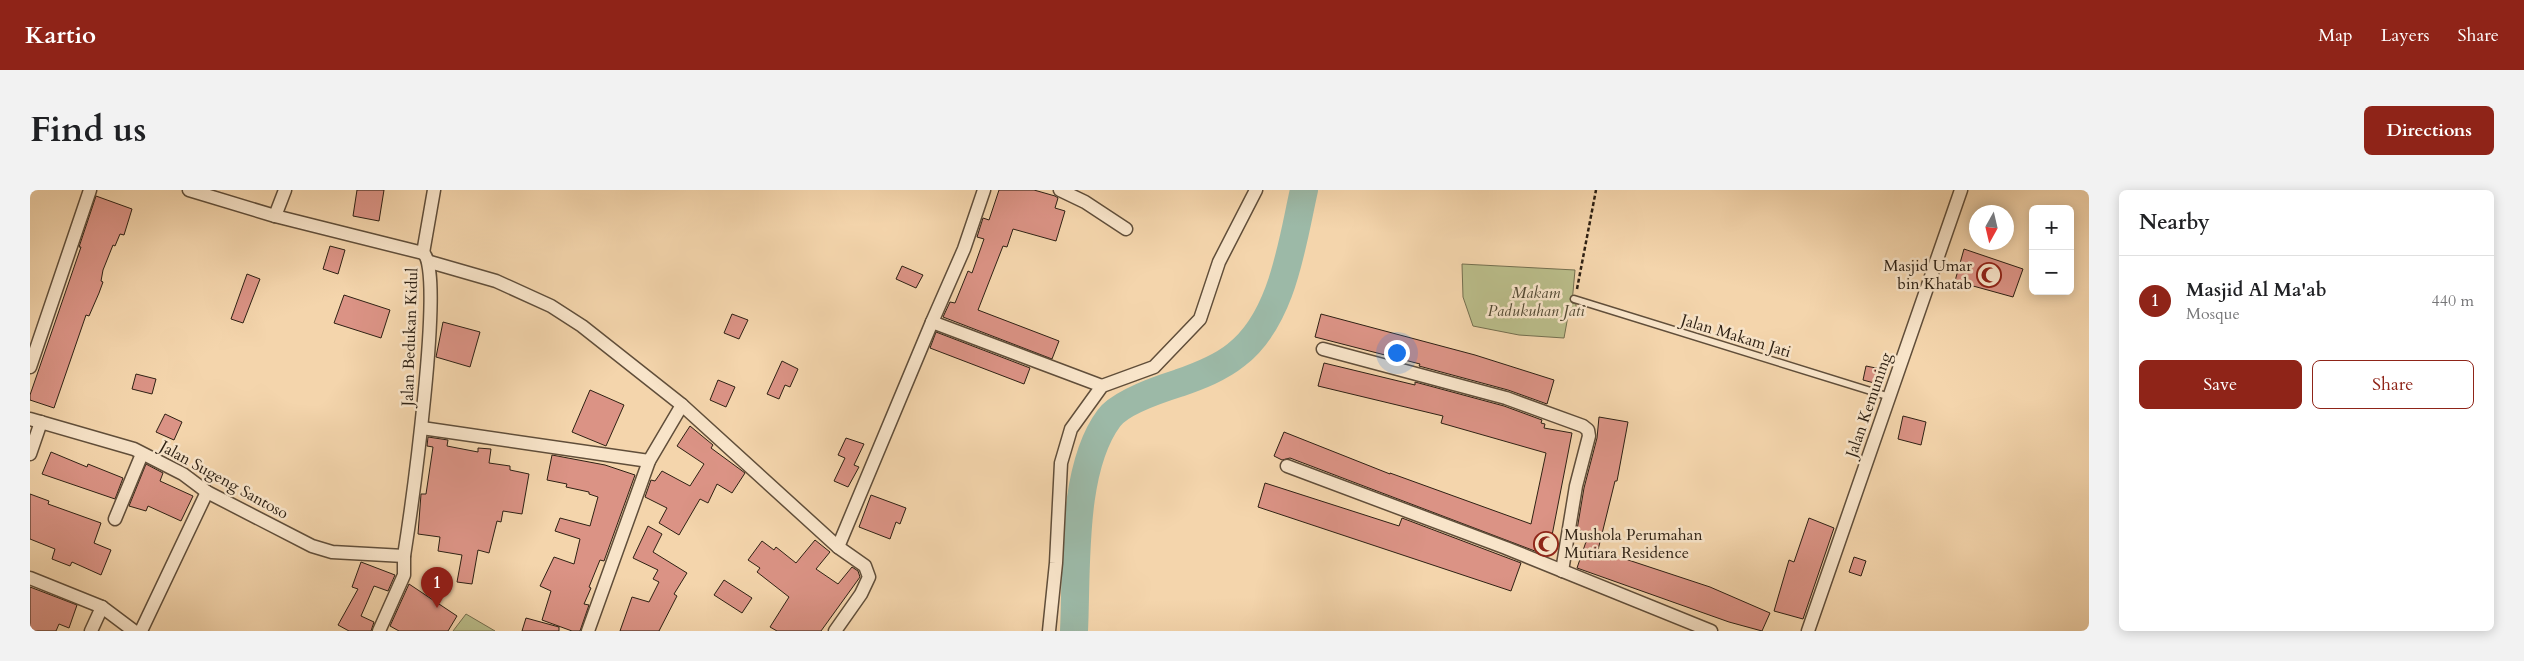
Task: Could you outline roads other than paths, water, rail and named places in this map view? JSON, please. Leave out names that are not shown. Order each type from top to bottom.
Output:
[{"type":"street","points":[[30,368],[90,190]]},
{"type":"street","name":"Jalan Bedukan Kidul","points":[[189,190],[275,216],[426,257],[430,306],[422,428],[404,556],[404,575],[379,631]]},
{"type":"street","points":[[275,216],[285,190]]},
{"type":"street","points":[[434,190],[426,257],[496,281],[550,306],[582,326],[682,405],[838,547],[865,566],[869,577],[861,594],[835,631]]},
{"type":"street","points":[[838,547],[964,249],[984,190]]},
{"type":"street","points":[[1060,190],[1085,202],[1126,229]]},
{"type":"street","points":[[1048,631],[1056,563],[1061,463],[1072,429],[1102,386],[1154,367],[1200,319],[1219,262],[1256,190]]},
{"type":"street","name":"Jalan Kemuning","points":[[1808,631],[1961,190]]},
{"type":"street","points":[[932,322],[1102,386]]},
{"type":"street","points":[[1322,349],[1506,398],[1583,426],[1588,430],[1589,436],[1576,486],[1562,571]]},
{"type":"street","points":[[588,631],[649,461],[682,405]]},
{"type":"street","points":[[30,454],[35,420]]},
{"type":"street","name":"Jalan Sugeng Santoso","points":[[35,420],[142,454],[183,474],[207,492],[312,546],[332,552],[404,556]]},
{"type":"street","points":[[422,428],[649,461]]},
{"type":"street","points":[[115,519],[142,454]]},
{"type":"street","points":[[1287,466],[1506,548],[1711,631]]},
{"type":"street","points":[[141,631],[207,492]]},
{"type":"street","points":[[30,578],[102,607],[134,631]]},
{"type":"street","points":[[91,631],[102,607]]},
{"type":"lane","name":"Jalan Makam Jati","points":[[1574,300],[1890,397]]},
{"type":"waterway","points":[[1074,631],[1078,520],[1088,464],[1097,439],[1109,418],[1131,401],[1216,368],[1230,360],[1252,340],[1265,321],[1283,279],[1290,256],[1304,190]]},
{"type":"place","name":"Masjid Umar bin Khatab","points":[[1989,275]]},
{"type":"place","name":"Mushola Perumahan Mutiara Residence","points":[[1546,544]]},
{"type":"place","name":"Masjid Al Ma'ab","points":[[437,608]]},
{"type":"park label","name":"Makam Padukuhan Jati","points":[[1536,302]]}]
